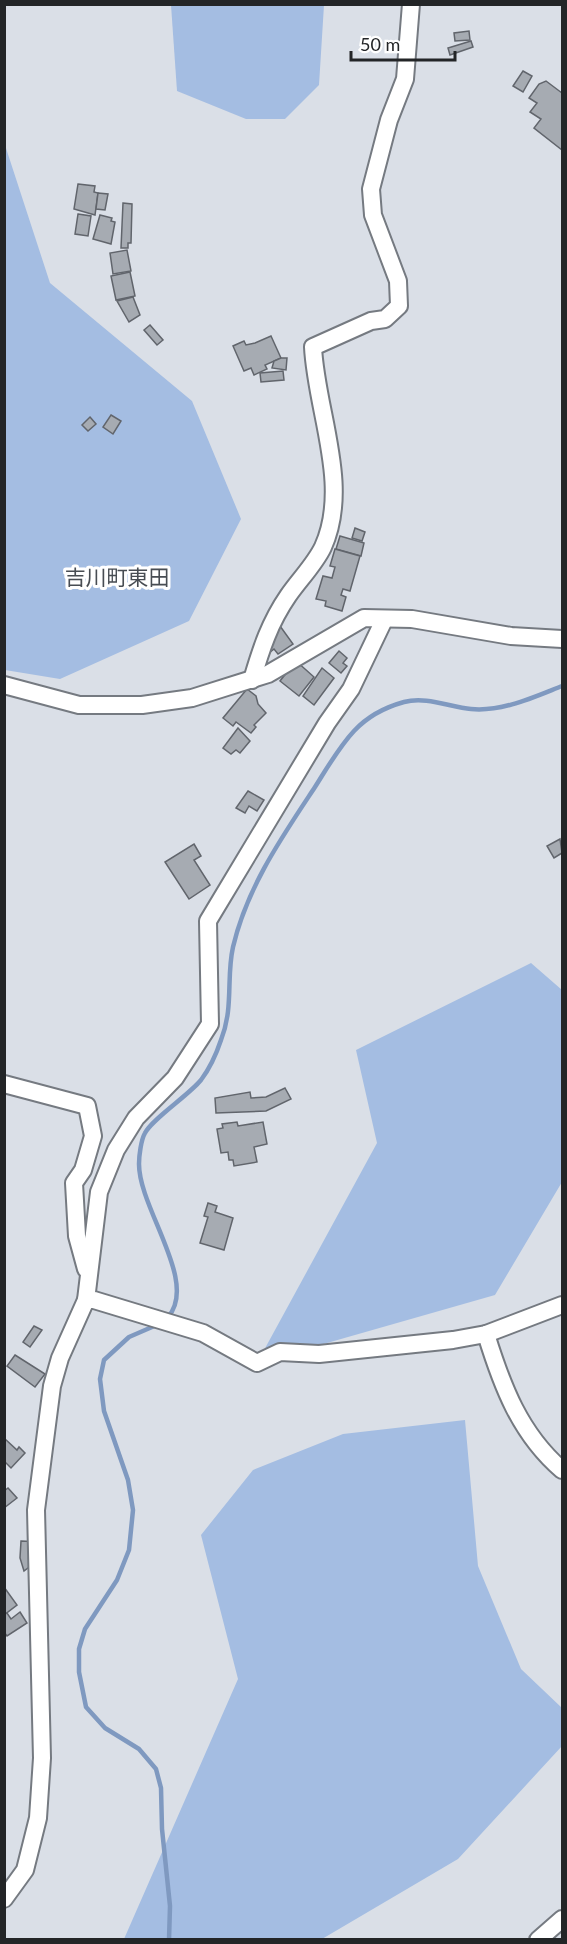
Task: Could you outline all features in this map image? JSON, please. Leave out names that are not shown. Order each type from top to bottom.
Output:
[{"type":"street","points":[[252,680],[266,633],[322,547],[332,513],[334,492],[329,444],[315,378],[313,347],[371,321],[385,319],[399,306],[398,281],[373,215],[371,189],[389,120],[405,79],[411,4]]},
{"type":"street","points":[[4,685],[80,705],[142,705],[192,699],[252,680],[299,657],[364,618],[412,619],[511,636],[562,639]]},
{"type":"street","points":[[4,1899],[25,1870],[34,1844],[38,1818],[42,1758],[36,1509],[52,1386],[86,1300],[99,1192],[116,1150],[136,1118],[176,1078],[210,1024],[208,921],[303,761],[351,689],[384,620]]},
{"type":"street","points":[[4,1084],[87,1106],[93,1136],[83,1170],[74,1183],[77,1236],[88,1276]]},
{"type":"street","points":[[86,1300],[94,1300],[203,1333],[256,1363],[280,1352],[319,1354],[453,1340],[486,1334],[562,1305]]},
{"type":"street","points":[[486,1334],[498,1374],[520,1422],[542,1453],[562,1470]]},
{"type":"street","points":[[538,1940],[562,1919]]},
{"type":"shaded area","points":[[171,5],[324,5],[319,85],[285,119],[246,119],[177,91]]},
{"type":"shaded area","points":[[4,142],[50,283],[192,401],[241,519],[189,621],[60,679],[5,670]]},
{"type":"shaded area","points":[[531,963],[562,990],[562,1182],[495,1295],[257,1363],[377,1143],[356,1050]]},
{"type":"shaded area","points":[[465,1420],[478,1566],[521,1669],[562,1708],[562,1746],[458,1859],[322,1939],[124,1939],[238,1679],[201,1535],[253,1470],[343,1434]]},
{"type":"building","points":[[469,31],[470,40],[455,41],[454,33]]},
{"type":"building","points":[[471,41],[473,47],[450,55],[448,48]]},
{"type":"building","points":[[523,71],[532,76],[523,92],[513,86]]},
{"type":"building","points":[[546,81],[562,93],[562,150],[534,128],[541,119],[530,112],[537,103],[529,98],[539,84]]},
{"type":"building","points":[[78,184],[95,186],[94,192],[98,193],[95,215],[74,209]]},
{"type":"building","points":[[98,193],[108,194],[105,210],[96,209]]},
{"type":"building","points":[[123,203],[132,204],[131,243],[128,243],[128,248],[121,248]]},
{"type":"building","points":[[78,214],[91,216],[88,236],[75,234]]},
{"type":"building","points":[[100,215],[112,218],[111,221],[115,222],[111,244],[93,239]]},
{"type":"building","points":[[127,250],[131,271],[113,274],[110,253]]},
{"type":"building","points":[[130,272],[135,296],[116,300],[111,276]]},
{"type":"building","points":[[133,297],[140,315],[129,322],[117,301]]},
{"type":"building","points":[[150,325],[163,340],[157,345],[144,330]]},
{"type":"building","points":[[271,336],[281,358],[265,365],[267,369],[254,375],[251,368],[244,371],[233,346],[244,341],[246,345],[255,343]]},
{"type":"building","points":[[287,358],[286,370],[272,368],[274,361]]},
{"type":"building","points":[[283,371],[284,380],[261,382],[260,373]]},
{"type":"building","points":[[111,415],[121,421],[113,434],[103,427]]},
{"type":"building","points":[[90,417],[96,424],[88,431],[82,425]]},
{"type":"building","points":[[355,528],[365,532],[362,541],[352,538]]},
{"type":"building","points":[[340,536],[364,543],[361,556],[336,549]]},
{"type":"building","points":[[335,549],[360,556],[350,591],[343,589],[341,595],[346,597],[342,611],[325,606],[326,601],[316,599],[323,576],[332,578],[335,567],[330,566]]},
{"type":"building","points":[[280,626],[293,644],[278,654],[274,649],[269,653],[268,634]]},
{"type":"building","points":[[339,651],[347,658],[343,663],[347,666],[341,673],[329,663]]},
{"type":"building","points":[[296,661],[314,677],[299,696],[280,681]]},
{"type":"building","points":[[322,668],[334,678],[314,705],[303,696]]},
{"type":"building","points":[[247,689],[256,696],[258,704],[266,713],[254,725],[256,727],[251,733],[236,722],[233,726],[223,718]]},
{"type":"building","points":[[238,728],[250,741],[240,753],[236,750],[231,754],[223,748]]},
{"type":"building","points":[[248,791],[264,800],[257,811],[249,806],[245,813],[236,808]]},
{"type":"building","points":[[560,839],[562,853],[554,858],[547,846]]},
{"type":"building","points":[[194,844],[201,856],[194,860],[210,885],[189,899],[165,862]]},
{"type":"building","points":[[285,1088],[291,1099],[266,1111],[216,1113],[215,1098],[250,1092],[251,1098],[266,1097]]},
{"type":"building","points":[[237,1122],[238,1126],[263,1122],[267,1144],[254,1147],[257,1162],[234,1166],[233,1160],[229,1160],[228,1152],[221,1153],[217,1129],[223,1128],[222,1124]]},
{"type":"building","points":[[208,1203],[217,1206],[215,1212],[233,1218],[224,1250],[200,1243],[208,1217],[204,1216]]},
{"type":"building","points":[[34,1326],[42,1330],[30,1347],[23,1342]]},
{"type":"building","points":[[15,1355],[45,1374],[35,1387],[7,1366]]},
{"type":"building","points":[[4,1438],[17,1450],[19,1447],[25,1453],[11,1468],[4,1461]]},
{"type":"building","points":[[8,1488],[17,1498],[4,1508],[4,1491]]},
{"type":"building","points":[[21,1541],[41,1542],[40,1568],[28,1568],[24,1571],[20,1558]]},
{"type":"building","points":[[4,1587],[17,1605],[4,1615]]},
{"type":"building","points":[[20,1612],[27,1623],[7,1636],[4,1632],[4,1615],[7,1613],[11,1619]]},
{"type":"waterway","points":[[168,1317],[176,1302],[177,1285],[165,1244],[142,1182],[139,1164],[141,1144],[149,1127],[201,1080],[215,1056],[225,1028],[229,1004],[231,959],[239,925],[256,883],[278,844],[343,744],[359,726],[377,713],[412,700],[471,709],[494,708],[518,703],[562,686]]},
{"type":"waterway","points":[[159,1324],[129,1337],[104,1360],[100,1379],[104,1411],[128,1480],[133,1510],[129,1550],[117,1580],[85,1629],[79,1649],[79,1672],[86,1707],[105,1728],[139,1749],[156,1769],[161,1788],[162,1829],[170,1906],[169,1940]]},
{"type":"district","name":"吉川町東田","points":[[117,576]]}]
